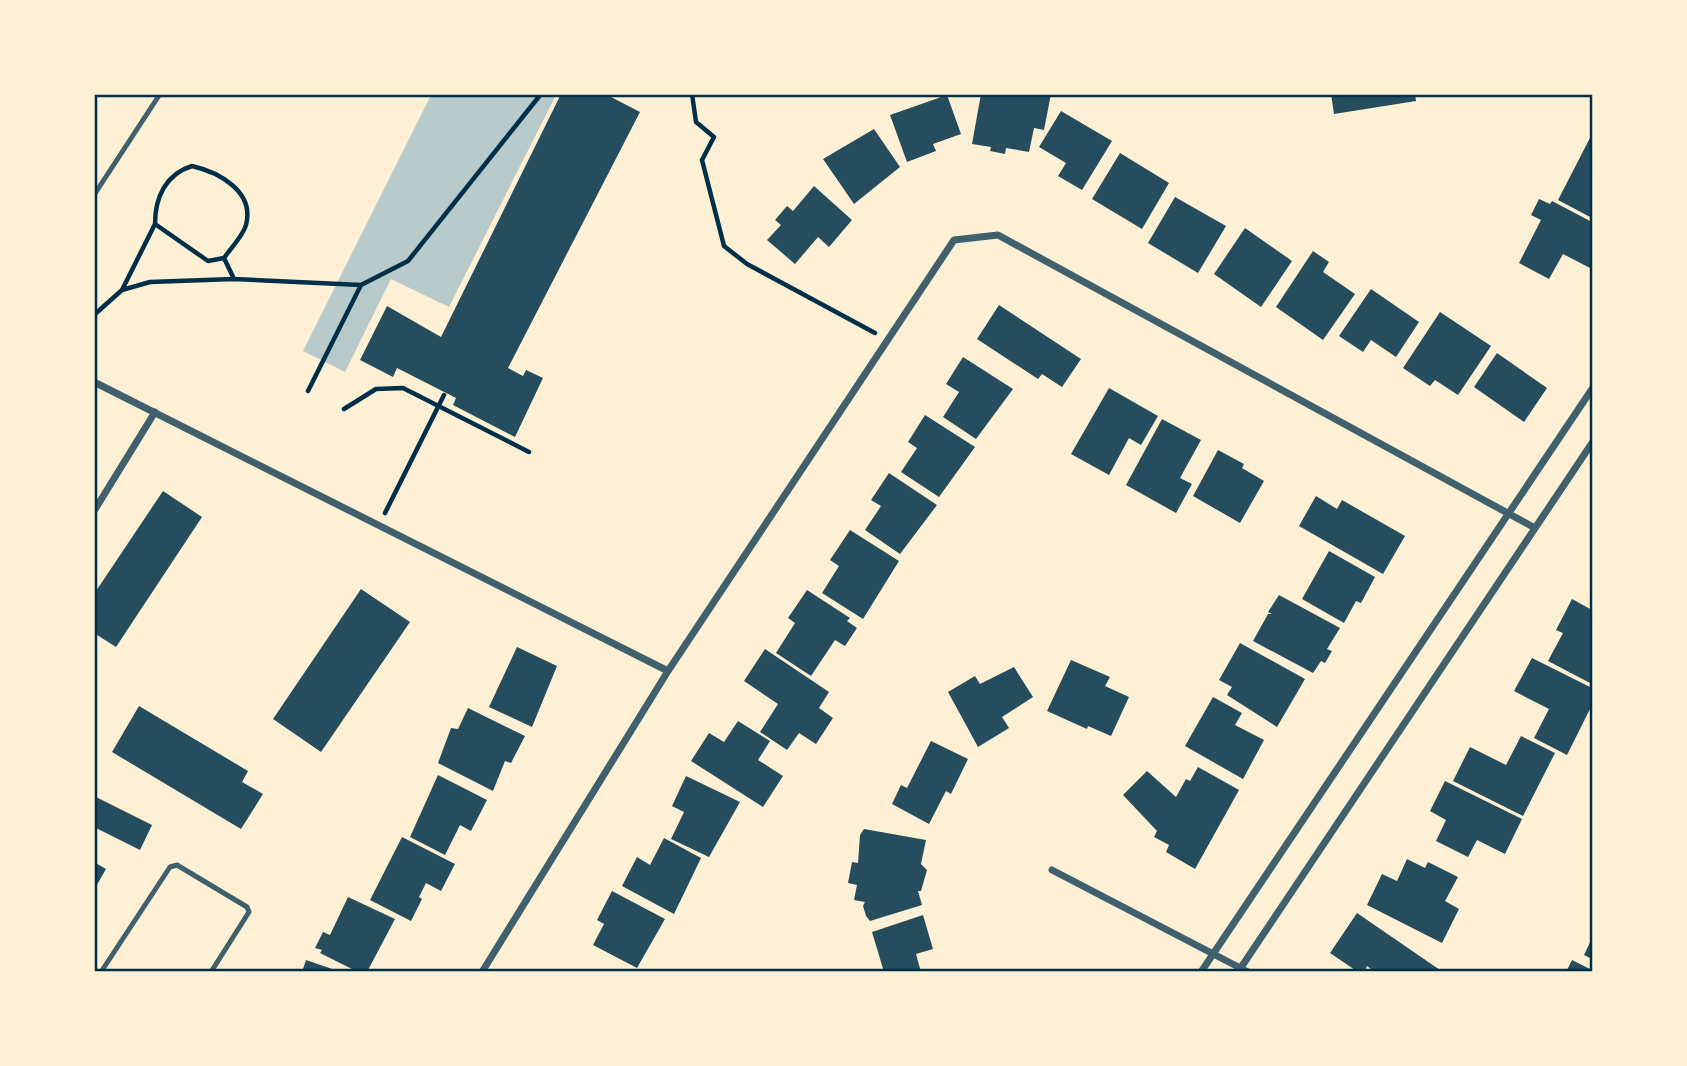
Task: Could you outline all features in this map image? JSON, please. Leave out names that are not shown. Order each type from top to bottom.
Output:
[{"type":"street","points":[[482,971],[668,671],[954,240],[998,235],[1535,528]]},
{"type":"street","points":[[94,382],[668,671]]},
{"type":"street","points":[[1201,971],[1592,389]]},
{"type":"street","points":[[94,511],[155,412]]},
{"type":"street","points":[[1052,870],[1242,970],[1592,443]]},
{"type":"lane","points":[[94,195],[160,94]]},
{"type":"lane","points":[[101,971],[170,867],[177,865],[247,907],[249,912],[211,971]]},
{"type":"path","points":[[122,290],[150,282],[234,279],[361,285],[408,261],[541,94]]},
{"type":"path","points":[[692,94],[696,122],[715,136],[702,160],[724,246],[747,264],[888,341]]},
{"type":"path","points":[[94,315],[122,290],[155,224],[155,208],[176,171],[192,166],[220,174],[233,185],[246,207],[246,226],[224,258],[208,261],[155,224]]},
{"type":"path","points":[[224,258],[234,279]]},
{"type":"path","points":[[308,391],[361,285]]},
{"type":"path","points":[[344,409],[376,389],[390,386],[403,388],[529,452]]},
{"type":"path","points":[[379,526],[444,395]]},
{"type":"shaded area","points":[[431,95],[556,95],[449,307],[391,279],[345,372],[303,351]]},
{"type":"building","points":[[561,94],[612,94],[611,97],[640,112],[508,368],[523,376],[526,370],[543,378],[515,437],[453,405],[456,398],[397,368],[393,377],[360,360],[387,306],[441,337]]},
{"type":"building","points":[[981,94],[1051,94],[1044,130],[1034,128],[1029,152],[1006,148],[1005,154],[990,151],[991,147],[972,144]]},
{"type":"building","points":[[1331,94],[1415,94],[1416,101],[1334,114]]},
{"type":"building","points":[[947,95],[961,134],[933,144],[936,151],[907,162],[890,115]]},
{"type":"building","points":[[1061,111],[1112,141],[1082,190],[1058,176],[1066,163],[1039,147]]},
{"type":"building","points":[[874,129],[900,167],[854,204],[823,159]]},
{"type":"building","points":[[1592,134],[1592,218],[1558,200]]},
{"type":"building","points":[[1120,153],[1169,183],[1142,229],[1092,199]]},
{"type":"building","points":[[814,186],[852,220],[829,247],[818,237],[795,264],[767,240],[781,225],[775,220],[787,206],[793,211]]},
{"type":"building","points":[[1175,197],[1226,226],[1198,273],[1148,243]]},
{"type":"building","points":[[1539,199],[1550,204],[1552,201],[1592,222],[1592,269],[1563,254],[1549,279],[1519,263],[1541,220],[1531,215]]},
{"type":"building","points":[[1245,228],[1292,261],[1261,307],[1214,274]]},
{"type":"building","points":[[1313,251],[1329,262],[1323,272],[1355,294],[1323,340],[1276,307]]},
{"type":"building","points":[[1371,289],[1419,322],[1396,357],[1371,340],[1363,352],[1339,336]]},
{"type":"building","points":[[999,305],[1081,359],[1062,387],[1042,374],[1038,379],[977,339]]},
{"type":"building","points":[[1440,312],[1491,346],[1458,395],[1435,380],[1430,386],[1403,368]]},
{"type":"building","points":[[1497,353],[1547,388],[1524,422],[1474,387]]},
{"type":"building","points":[[963,357],[1013,389],[976,439],[943,417],[959,392],[946,384]]},
{"type":"building","points":[[1109,388],[1158,416],[1141,445],[1129,438],[1109,475],[1071,454]]},
{"type":"building","points":[[925,415],[975,447],[939,497],[901,472],[917,448],[908,442]]},
{"type":"building","points":[[1162,419],[1201,440],[1180,478],[1192,484],[1176,513],[1126,485]]},
{"type":"building","points":[[1218,450],[1244,464],[1242,468],[1264,481],[1240,523],[1193,496]]},
{"type":"building","points":[[889,473],[937,505],[900,554],[865,530],[881,506],[871,500]]},
{"type":"building","points":[[163,491],[202,517],[116,647],[94,633],[94,594]]},
{"type":"building","points":[[1316,496],[1337,509],[1342,500],[1405,536],[1383,574],[1299,526]]},
{"type":"building","points":[[850,530],[899,561],[863,619],[822,593],[839,566],[830,560]]},
{"type":"building","points":[[1329,551],[1375,577],[1361,603],[1356,601],[1344,623],[1302,599]]},
{"type":"building","points":[[361,589],[410,622],[321,752],[273,719]]},
{"type":"building","points":[[807,590],[850,618],[847,621],[857,628],[845,646],[835,640],[811,676],[776,653],[795,623],[788,618]]},
{"type":"building","points":[[1279,595],[1340,628],[1327,649],[1332,651],[1325,663],[1321,661],[1313,673],[1253,641],[1268,614],[1272,614],[1268,612]]},
{"type":"building","points":[[1572,599],[1592,610],[1592,684],[1548,661],[1563,633],[1556,630]]},
{"type":"building","points":[[1240,643],[1305,679],[1277,727],[1227,695],[1232,687],[1219,680]]},
{"type":"building","points":[[517,647],[557,666],[532,727],[489,707]]},
{"type":"building","points":[[765,649],[829,692],[819,708],[833,718],[816,744],[799,733],[787,750],[760,732],[778,704],[744,681]]},
{"type":"building","points":[[1532,658],[1592,688],[1592,705],[1567,755],[1534,738],[1549,709],[1514,691]]},
{"type":"building","points":[[1071,660],[1110,677],[1105,686],[1129,697],[1111,736],[1088,726],[1087,729],[1047,711]]},
{"type":"building","points":[[1014,667],[1033,697],[1002,717],[1009,728],[978,747],[948,692],[975,676],[980,684]]},
{"type":"building","points":[[1213,697],[1242,713],[1235,725],[1264,740],[1243,779],[1185,746]]},
{"type":"building","points":[[139,706],[248,771],[242,782],[263,794],[241,829],[112,752]]},
{"type":"building","points":[[468,708],[525,736],[511,763],[505,761],[493,791],[438,763],[451,728],[458,729]]},
{"type":"building","points":[[738,721],[770,741],[758,760],[783,776],[763,807],[691,761],[709,733],[724,742]]},
{"type":"building","points":[[1521,736],[1555,753],[1523,816],[1453,781],[1470,747],[1506,765]]},
{"type":"building","points":[[931,741],[968,759],[951,794],[946,791],[929,824],[892,804],[901,785],[907,788]]},
{"type":"building","points":[[1198,767],[1239,790],[1195,869],[1166,852],[1169,845],[1154,837],[1157,831],[1123,795],[1147,771],[1176,797],[1186,779],[1190,781]]},
{"type":"building","points":[[438,775],[487,800],[471,831],[460,825],[445,855],[410,837]]},
{"type":"building","points":[[686,776],[740,802],[709,857],[671,839],[684,812],[672,806]]},
{"type":"building","points":[[1445,781],[1522,819],[1505,854],[1477,840],[1468,857],[1436,841],[1446,820],[1430,811]]},
{"type":"building","points":[[94,796],[152,825],[140,850],[94,827]]},
{"type":"building","points":[[864,829],[926,840],[921,864],[927,870],[921,891],[918,891],[922,905],[870,921],[866,916],[863,906],[865,902],[854,900],[857,885],[848,883],[852,862],[858,863],[860,835]]},
{"type":"building","points":[[402,837],[455,864],[441,891],[426,883],[419,897],[422,899],[411,921],[370,900]]},
{"type":"building","points":[[664,838],[701,858],[674,914],[622,886],[637,857],[650,865]]},
{"type":"building","points":[[1407,859],[1425,868],[1428,862],[1458,877],[1445,901],[1459,909],[1442,943],[1367,905],[1382,874],[1397,881]]},
{"type":"building","points":[[94,862],[106,869],[94,890]]},
{"type":"building","points":[[612,891],[665,919],[637,968],[593,945],[604,924],[597,920]]},
{"type":"building","points":[[348,897],[395,919],[367,972],[358,972],[315,948],[323,932],[330,935]]},
{"type":"building","points":[[1357,913],[1440,970],[1439,972],[1375,972],[1367,966],[1364,972],[1358,972],[1330,953]]},
{"type":"building","points":[[923,915],[933,949],[916,954],[921,972],[884,972],[872,932]]},
{"type":"building","points":[[1592,938],[1592,959],[1584,955]]},
{"type":"building","points":[[306,960],[338,971],[338,972],[302,972]]},
{"type":"building","points":[[1572,960],[1592,970],[1592,972],[1566,972]]}]
